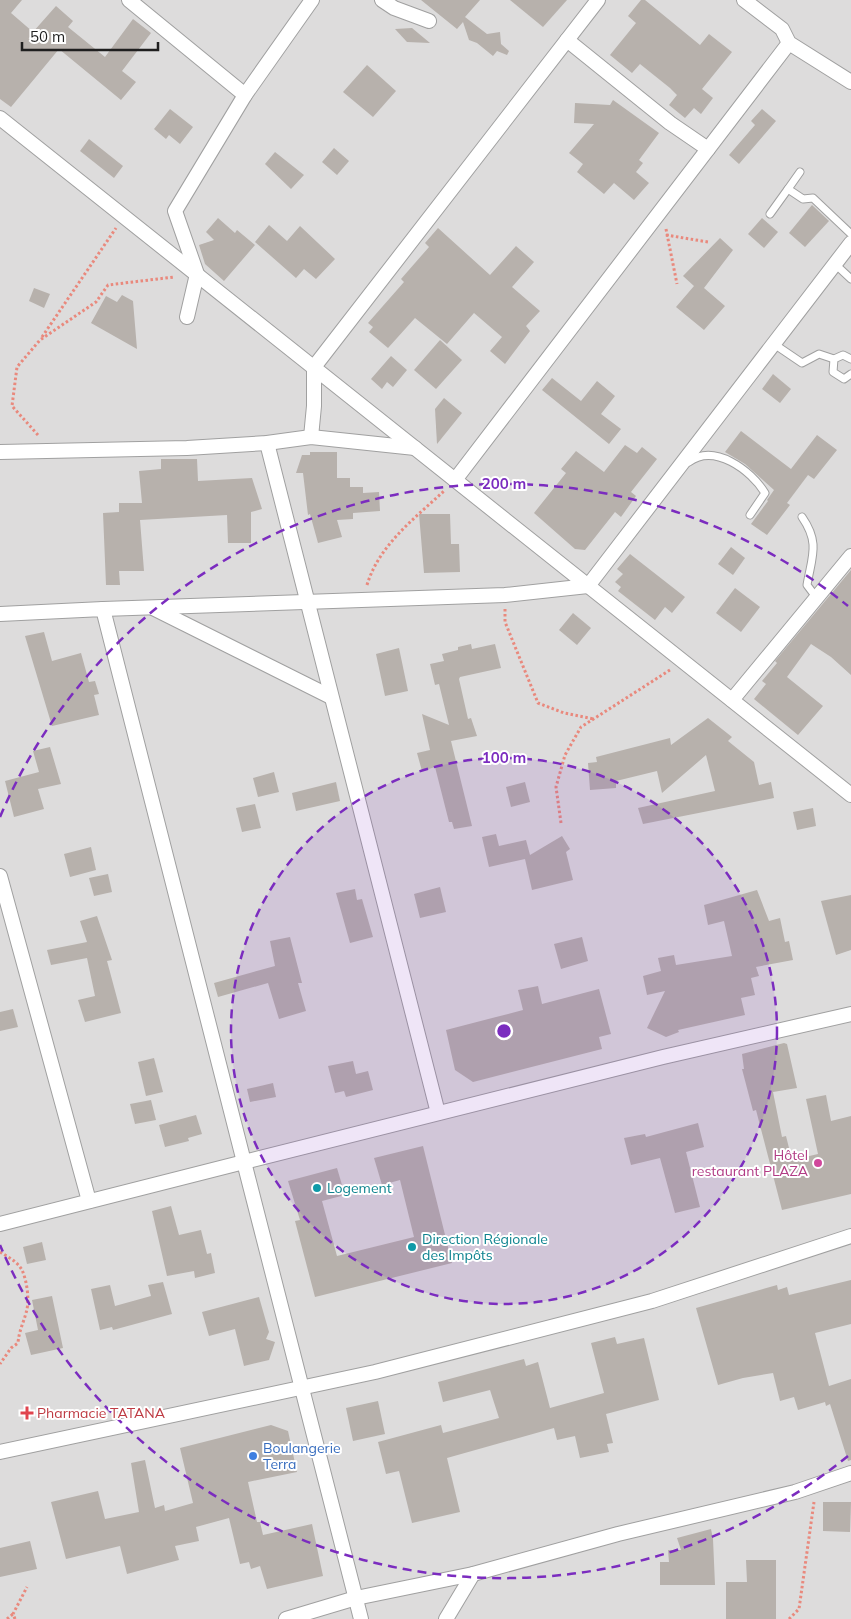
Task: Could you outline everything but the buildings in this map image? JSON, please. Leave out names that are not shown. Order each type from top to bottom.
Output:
[{"type":"street","points":[[129,0],[245,96]]},
{"type":"street","points":[[187,316],[196,274],[176,211],[245,96],[312,0]]},
{"type":"street","points":[[382,0],[394,8],[429,22]]},
{"type":"street","points":[[311,437],[314,406],[314,367],[598,0]]},
{"type":"street","points":[[744,0],[782,28],[789,43],[851,82]]},
{"type":"street","points":[[568,40],[670,123],[708,149]]},
{"type":"street","points":[[455,480],[789,43]]},
{"type":"street","points":[[0,118],[851,795]]},
{"type":"street","points":[[0,614],[505,595],[588,586],[851,243]]},
{"type":"street","points":[[0,452],[187,448],[267,443],[311,437],[417,448]]},
{"type":"street","points":[[267,443],[438,1113]]},
{"type":"street","points":[[732,700],[851,556]]},
{"type":"street","points":[[150,607],[332,697]]},
{"type":"street","points":[[103,609],[300,1388],[361,1619]]},
{"type":"street","points":[[0,876],[90,1201]]},
{"type":"street","points":[[0,1224],[663,1057],[851,1014]]},
{"type":"street","points":[[1,1448],[375,1372],[652,1301],[851,1236]]},
{"type":"street","points":[[286,1619],[356,1598],[473,1574],[618,1534],[795,1492],[851,1473]]},
{"type":"street","points":[[446,1619],[473,1574]]},
{"type":"lane","points":[[770,214],[800,172]]},
{"type":"lane","points":[[788,189],[803,198],[813,198],[851,234]]},
{"type":"lane","points":[[835,264],[851,279]]},
{"type":"lane","points":[[774,344],[802,363],[819,354],[834,359],[842,355],[851,359]]},
{"type":"lane","points":[[834,359],[833,372],[844,379],[851,374]]},
{"type":"lane","points":[[676,471],[696,456],[713,455],[736,464],[761,486],[765,493],[750,515]]},
{"type":"lane","points":[[802,517],[812,532],[814,548],[807,585],[816,597]]},
{"type":"path","points":[[51,451],[12,406],[17,367],[40,340],[124,216]]},
{"type":"path","points":[[664,221],[677,284]]},
{"type":"path","points":[[642,235],[667,235],[708,242]]},
{"type":"path","points":[[40,340],[96,302],[108,285],[196,274]]},
{"type":"path","points":[[363,599],[371,572],[392,540],[455,480]]},
{"type":"path","points":[[505,595],[505,622],[538,703],[564,714],[595,719]]},
{"type":"path","points":[[561,823],[556,787],[565,755],[581,727],[683,661]]},
{"type":"path","points":[[0,1252],[12,1259],[21,1269],[28,1293],[27,1312],[20,1326],[18,1343],[11,1348],[0,1364]]},
{"type":"path","points":[[789,1619],[799,1609],[814,1507],[815,1485]]},
{"type":"path","points":[[7,1619],[13,1614],[27,1587]]},
{"type":"path","points":[[13,1614],[15,1619]]},
{"type":"shaded area","points":[[0,0],[851,0],[851,1619],[0,1619]]},
{"type":"place","name":"Hôtel restaurant PLAZA","points":[[818,1163]]},
{"type":"place","name":"Logement","points":[[317,1188]]},
{"type":"place","name":"Direction Régionale des Impôts","points":[[412,1247]]},
{"type":"place","name":"Pharmacie TATANA","points":[[27,1413]]},
{"type":"place","name":"Boulangerie Terra","points":[[253,1456]]}]
